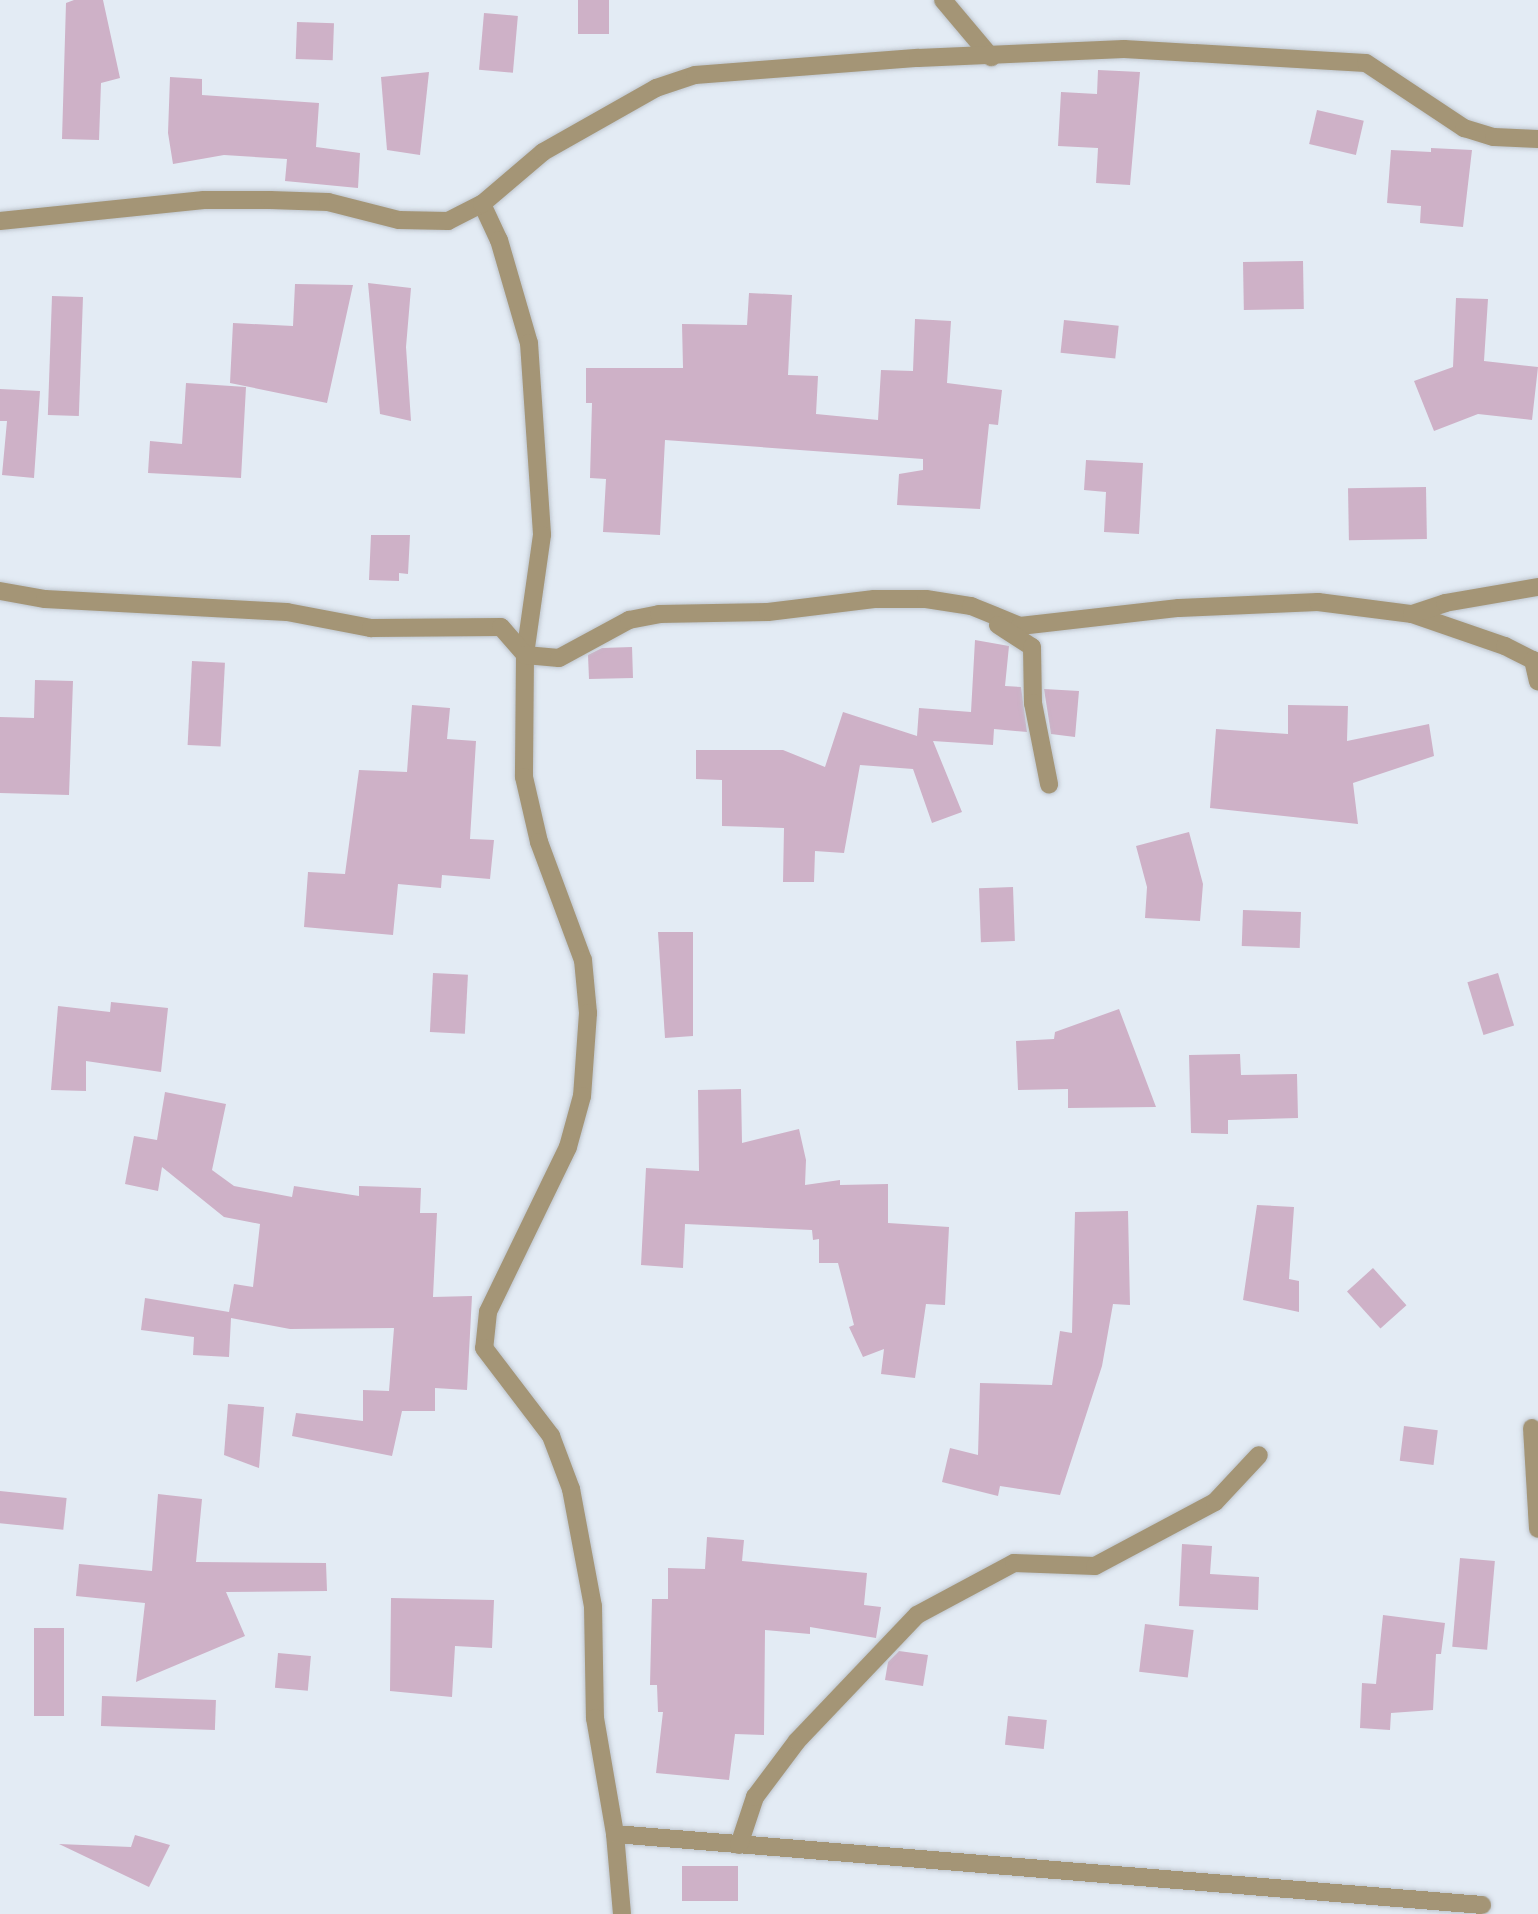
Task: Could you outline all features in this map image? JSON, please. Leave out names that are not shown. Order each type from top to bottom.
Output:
[{"type":"street","points":[[943,0],[991,57]]},
{"type":"street","points":[[0,221],[204,200],[328,202],[399,220],[448,220],[482,204],[543,152],[656,88],[695,75],[918,58],[1124,50],[1366,63],[1464,128],[1494,137],[1538,139]]},
{"type":"street","points":[[482,204],[499,240],[529,343],[542,535],[526,655],[524,777],[539,842],[583,960],[588,1013],[582,1096],[568,1147],[488,1312],[484,1348],[551,1436],[571,1489],[593,1606],[595,1718],[615,1834],[622,1914]]},
{"type":"street","points":[[1412,614],[1445,603],[1538,587]]},
{"type":"street","points":[[0,590],[45,599],[287,612],[371,628],[502,627],[526,655],[559,658],[629,620],[659,614],[768,612],[874,599],[926,599],[971,606],[1020,626],[1179,608],[1318,602],[1412,614],[1534,660],[1538,681]]},
{"type":"street","points":[[971,606],[1032,647],[1033,703],[1049,784]]},
{"type":"street","points":[[1532,1429],[1538,1529]]},
{"type":"street","points":[[739,1845],[755,1797],[797,1741],[917,1615],[1014,1563],[1095,1566],[1215,1502],[1259,1455]]},
{"type":"street","points":[[615,1834],[1482,1905]]},
{"type":"building","points":[[74,0],[103,0],[120,78],[101,83],[99,140],[62,139],[66,3]]},
{"type":"building","points":[[578,0],[609,0],[609,34],[578,34]]},
{"type":"building","points":[[484,13],[518,16],[513,73],[479,70]]},
{"type":"building","points":[[297,22],[334,23],[333,60],[296,59]]},
{"type":"building","points":[[1098,70],[1140,72],[1130,185],[1096,183],[1098,148],[1058,146],[1061,92],[1097,94]]},
{"type":"building","points":[[429,72],[420,155],[387,150],[381,77]]},
{"type":"building","points":[[170,77],[202,79],[202,95],[319,103],[316,147],[360,153],[358,188],[285,181],[287,159],[224,155],[173,164],[168,133]]},
{"type":"building","points":[[1317,110],[1364,121],[1356,155],[1309,144]]},
{"type":"building","points":[[1431,148],[1472,150],[1463,227],[1420,223],[1421,206],[1387,203],[1391,150],[1431,152]]},
{"type":"building","points":[[1303,261],[1304,309],[1244,310],[1243,262]]},
{"type":"building","points":[[368,283],[411,288],[406,347],[411,421],[380,414]]},
{"type":"building","points":[[295,284],[353,285],[327,403],[230,383],[233,323],[293,326]]},
{"type":"building","points":[[749,293],[792,295],[788,375],[818,376],[816,414],[878,420],[881,370],[913,371],[915,319],[951,321],[947,383],[1002,390],[998,425],[989,424],[980,509],[897,505],[899,474],[923,470],[923,459],[665,440],[660,535],[603,532],[606,479],[590,478],[592,403],[586,403],[586,368],[683,368],[682,324],[747,325]]},
{"type":"building","points":[[52,296],[83,297],[79,416],[48,415]]},
{"type":"building","points":[[1456,298],[1488,299],[1484,361],[1538,367],[1532,420],[1478,414],[1434,431],[1414,381],[1453,367]]},
{"type":"building","points":[[1064,320],[1119,326],[1115,359],[1061,353]]},
{"type":"building","points":[[186,383],[246,387],[241,478],[148,473],[150,441],[182,444]]},
{"type":"building","points":[[0,389],[40,391],[34,478],[2,475],[7,421],[0,421]]},
{"type":"building","points":[[1086,460],[1143,463],[1139,534],[1104,532],[1106,492],[1084,490]]},
{"type":"building","points":[[1426,487],[1427,539],[1349,540],[1348,488]]},
{"type":"building","points":[[371,535],[410,535],[408,574],[399,573],[399,581],[369,580]]},
{"type":"building","points":[[975,640],[1009,646],[1005,686],[1021,687],[1027,732],[994,729],[993,745],[933,741],[962,812],[932,823],[913,769],[860,765],[844,853],[815,851],[814,882],[783,882],[784,828],[722,826],[722,780],[696,779],[696,750],[783,750],[825,767],[843,712],[917,736],[919,708],[971,712]]},
{"type":"building","points":[[632,647],[633,678],[589,679],[588,655],[602,648]]},
{"type":"building","points":[[192,661],[225,663],[221,747],[188,745]]},
{"type":"building","points":[[35,680],[73,681],[69,795],[0,793],[0,717],[34,718]]},
{"type":"building","points":[[1044,689],[1079,691],[1075,737],[1051,734]]},
{"type":"building","points":[[412,705],[450,708],[447,739],[476,741],[470,839],[494,840],[490,879],[442,875],[441,888],[398,884],[393,935],[304,927],[308,872],[345,874],[359,770],[407,772]]},
{"type":"building","points":[[1288,705],[1348,706],[1347,741],[1429,724],[1434,756],[1353,783],[1358,824],[1210,808],[1216,729],[1288,734]]},
{"type":"building","points":[[1189,832],[1203,884],[1200,921],[1145,918],[1147,887],[1136,846]]},
{"type":"building","points":[[1013,887],[1015,941],[981,942],[979,888]]},
{"type":"building","points":[[1243,910],[1301,912],[1300,948],[1242,946]]},
{"type":"building","points":[[658,932],[693,932],[693,1036],[665,1038]]},
{"type":"building","points":[[433,973],[468,975],[465,1034],[430,1032]]},
{"type":"building","points":[[1498,973],[1514,1026],[1483,1035],[1467,982]]},
{"type":"building","points":[[111,1002],[168,1008],[161,1072],[86,1061],[86,1091],[51,1090],[58,1006],[110,1012]]},
{"type":"building","points":[[1119,1009],[1156,1107],[1068,1108],[1068,1089],[1018,1090],[1016,1041],[1054,1039],[1055,1032]]},
{"type":"building","points":[[1240,1054],[1241,1075],[1297,1074],[1298,1118],[1228,1120],[1228,1134],[1191,1133],[1189,1055]]},
{"type":"building","points":[[741,1089],[742,1143],[799,1129],[806,1160],[805,1185],[840,1180],[840,1185],[888,1184],[888,1223],[949,1227],[945,1305],[926,1304],[915,1378],[881,1374],[884,1349],[863,1357],[849,1327],[854,1325],[838,1263],[819,1263],[819,1239],[813,1240],[812,1230],[685,1224],[683,1268],[641,1265],[646,1168],[699,1171],[698,1090]]},
{"type":"building","points":[[165,1092],[226,1104],[212,1170],[234,1186],[292,1197],[294,1186],[359,1196],[359,1186],[421,1188],[420,1213],[437,1213],[433,1297],[472,1296],[467,1390],[435,1388],[435,1411],[402,1411],[392,1456],[292,1436],[296,1413],[363,1421],[363,1390],[389,1391],[394,1328],[290,1329],[231,1318],[229,1357],[193,1355],[194,1337],[141,1330],[145,1298],[229,1312],[234,1284],[253,1287],[260,1224],[224,1217],[162,1167],[158,1191],[125,1184],[134,1136],[157,1140]]},
{"type":"building","points":[[1257,1205],[1294,1207],[1289,1279],[1299,1281],[1299,1312],[1243,1300]]},
{"type":"building","points":[[1128,1211],[1130,1305],[1113,1304],[1102,1366],[1060,1495],[1000,1486],[998,1496],[942,1482],[950,1448],[978,1455],[980,1383],[1052,1385],[1060,1331],[1072,1333],[1075,1212]]},
{"type":"building","points":[[1373,1268],[1406,1305],[1380,1329],[1347,1291]]},
{"type":"building","points":[[228,1404],[264,1407],[259,1468],[224,1455]]},
{"type":"building","points":[[1404,1426],[1438,1430],[1433,1465],[1400,1461]]},
{"type":"building","points":[[0,1491],[67,1498],[63,1530],[0,1523]]},
{"type":"building","points":[[158,1494],[202,1499],[196,1562],[326,1563],[327,1591],[226,1592],[245,1636],[136,1682],[145,1603],[76,1596],[79,1564],[152,1571]]},
{"type":"building","points":[[707,1537],[744,1540],[742,1561],[867,1573],[864,1605],[881,1607],[876,1638],[810,1627],[810,1634],[765,1630],[764,1735],[735,1734],[729,1780],[656,1773],[663,1712],[658,1712],[657,1685],[650,1685],[652,1599],[668,1599],[668,1568],[705,1569]]},
{"type":"building","points":[[1182,1544],[1212,1546],[1210,1574],[1259,1577],[1258,1610],[1179,1606]]},
{"type":"building","points":[[1460,1558],[1495,1561],[1487,1650],[1452,1647]]},
{"type":"building","points":[[391,1598],[494,1600],[492,1648],[455,1646],[452,1697],[390,1691]]},
{"type":"building","points":[[1383,1615],[1445,1623],[1441,1654],[1436,1654],[1433,1710],[1391,1713],[1390,1730],[1360,1728],[1362,1683],[1376,1684]]},
{"type":"building","points":[[1145,1624],[1194,1630],[1188,1678],[1139,1672]]},
{"type":"building","points":[[34,1628],[64,1628],[64,1716],[34,1716]]},
{"type":"building","points":[[899,1651],[928,1655],[923,1686],[885,1680],[888,1662]]},
{"type":"building","points":[[278,1653],[311,1656],[308,1691],[275,1688]]},
{"type":"building","points":[[102,1696],[216,1700],[215,1730],[101,1726]]},
{"type":"building","points":[[1008,1716],[1047,1720],[1044,1749],[1005,1745]]},
{"type":"building","points":[[135,1835],[170,1845],[149,1887],[59,1844],[131,1847]]},
{"type":"building","points":[[682,1866],[738,1866],[738,1901],[682,1901]]}]
